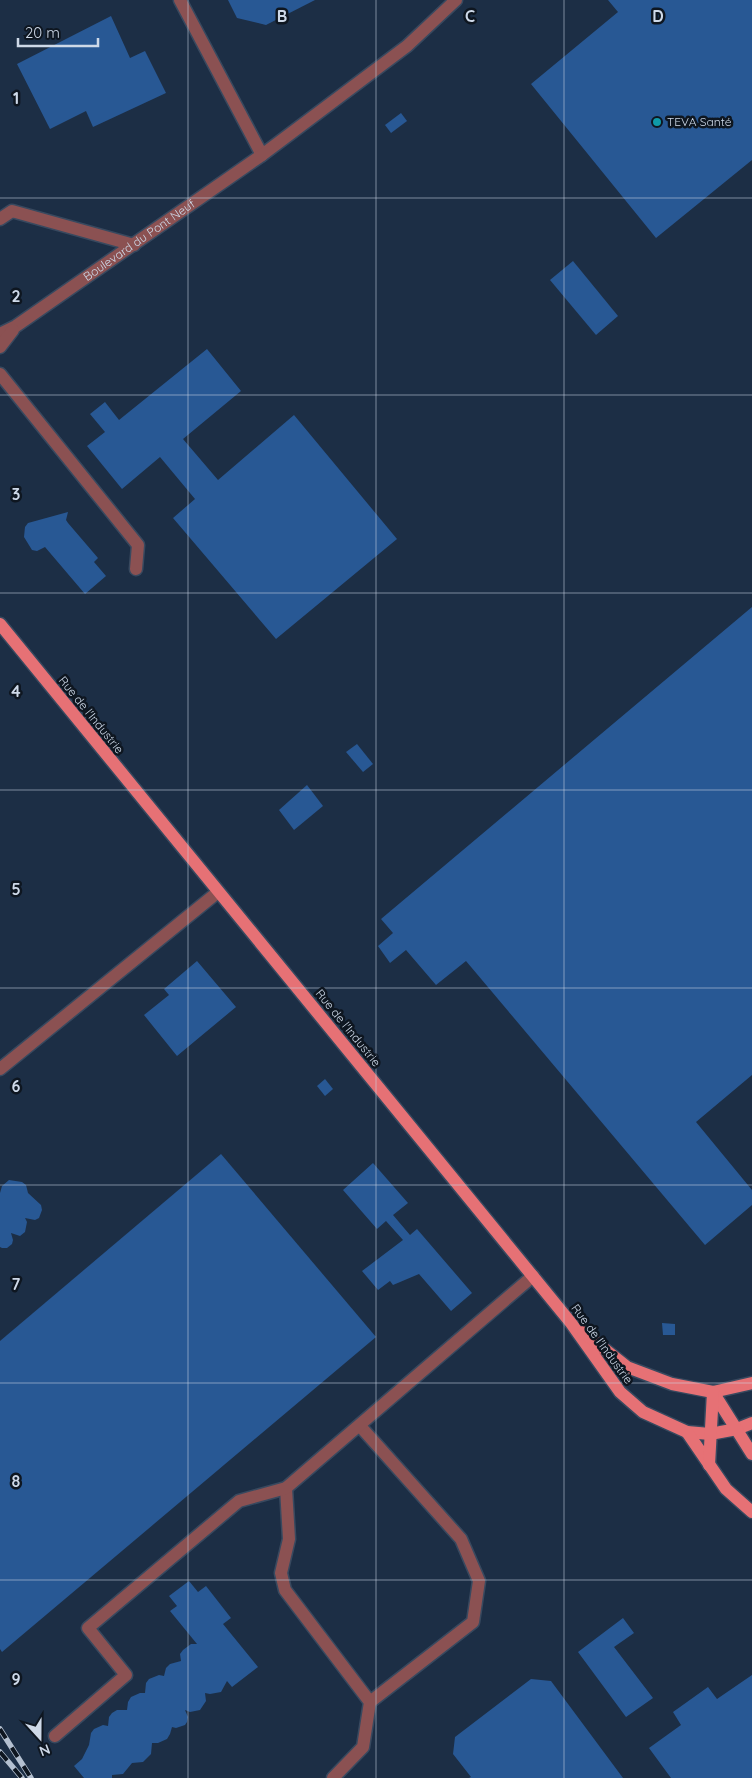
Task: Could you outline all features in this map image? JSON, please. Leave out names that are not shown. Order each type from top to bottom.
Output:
[{"type":"main road","name":"Rue de l'Industrie","points":[[0,624],[571,1323],[620,1392],[643,1412],[687,1432]]},
{"type":"main road","points":[[571,1323],[627,1367],[672,1384],[712,1392],[752,1382]]},
{"type":"main road","points":[[712,1392],[752,1454]]},
{"type":"main road","points":[[709,1465],[712,1392]]},
{"type":"main road","points":[[687,1432],[710,1434],[737,1429],[752,1423]]},
{"type":"main road","points":[[687,1432],[726,1489],[752,1512]]},
{"type":"street","points":[[180,0],[262,155]]},
{"type":"street","name":"Boulevard du Pont Neuf","points":[[0,334],[16,326],[262,155],[407,46],[456,0]]},
{"type":"street","points":[[0,219],[12,210],[134,245]]},
{"type":"street","name":"Boulevard du Pont Neuf","points":[[0,347],[16,326]]},
{"type":"street","points":[[0,374],[138,544],[136,569]]},
{"type":"street","points":[[0,1070],[218,892]]},
{"type":"street","points":[[55,1736],[126,1675],[88,1628],[239,1501],[286,1488],[533,1276]]},
{"type":"street","points":[[333,1778],[363,1747],[370,1702],[473,1622],[479,1581],[461,1538],[360,1426]]},
{"type":"street","points":[[286,1488],[290,1539],[281,1573],[285,1590],[370,1702]]},
{"type":"building","points":[[228,0],[315,0],[266,25],[237,18]]},
{"type":"building","name":"TEVA Santé","points":[[608,0],[752,0],[752,160],[656,238],[531,84],[618,12]]},
{"type":"building","points":[[111,16],[130,58],[145,51],[166,93],[93,127],[86,111],[50,129],[17,64]]},
{"type":"building","points":[[401,113],[407,121],[391,133],[385,125]]},
{"type":"building","points":[[573,261],[618,316],[596,335],[550,280]]},
{"type":"building","points":[[207,349],[241,391],[183,439],[218,480],[294,415],[397,539],[276,639],[173,518],[195,499],[160,457],[122,489],[87,446],[105,432],[90,414],[105,402],[119,420]]},
{"type":"building","points":[[68,512],[66,520],[98,558],[94,562],[106,576],[85,594],[45,547],[37,551],[32,550],[24,537],[25,527],[28,523]]},
{"type":"building","points":[[752,607],[752,1075],[696,1122],[752,1190],[752,1205],[705,1245],[466,961],[436,985],[406,950],[390,963],[378,946],[393,933],[381,919]]},
{"type":"building","points":[[357,744],[373,764],[363,772],[346,752]]},
{"type":"building","points":[[307,785],[323,806],[294,830],[279,810]]},
{"type":"building","points":[[197,961],[236,1007],[177,1056],[144,1015],[169,995],[164,989]]},
{"type":"building","points":[[325,1079],[333,1089],[325,1096],[317,1086]]},
{"type":"building","points":[[221,1154],[376,1337],[2,1652],[0,1649],[0,1341]]},
{"type":"building","points":[[373,1163],[408,1203],[393,1215],[410,1235],[417,1229],[472,1293],[451,1311],[419,1274],[393,1285],[390,1281],[378,1290],[362,1271],[403,1240],[386,1221],[377,1229],[343,1190]]},
{"type":"building","points":[[9,1180],[22,1182],[26,1185],[28,1193],[41,1205],[42,1210],[39,1218],[35,1220],[25,1218],[27,1222],[25,1232],[20,1236],[11,1233],[12,1244],[7,1248],[2,1248],[0,1247],[0,1193],[2,1186]]},
{"type":"building","points":[[662,1323],[675,1324],[675,1335],[663,1335]]},
{"type":"building","points":[[189,1581],[198,1592],[206,1586],[231,1618],[223,1624],[258,1667],[232,1687],[227,1681],[221,1692],[205,1693],[206,1701],[200,1710],[190,1712],[185,1710],[188,1717],[185,1725],[176,1728],[172,1727],[167,1739],[158,1743],[152,1743],[151,1754],[143,1762],[132,1763],[123,1774],[112,1775],[112,1778],[84,1778],[74,1766],[82,1759],[94,1729],[103,1725],[108,1726],[109,1717],[112,1713],[117,1710],[127,1710],[131,1697],[145,1693],[146,1683],[149,1679],[159,1675],[164,1676],[166,1668],[170,1664],[181,1661],[180,1654],[183,1650],[191,1644],[197,1644],[170,1611],[177,1606],[169,1596]]},
{"type":"building","points":[[623,1618],[634,1633],[614,1647],[653,1698],[626,1717],[578,1652]]},
{"type":"building","points":[[752,1675],[752,1778],[671,1778],[649,1748],[681,1725],[673,1712],[708,1687],[717,1699]]},
{"type":"building","points":[[531,1679],[551,1681],[623,1778],[469,1778],[471,1777],[453,1754],[455,1737]]},
{"type":"railway","points":[[0,1729],[31,1778]]},
{"type":"railway","points":[[0,1752],[22,1778]]},
{"type":"place","name":"TEVA Santé","points":[[657,122]]}]
